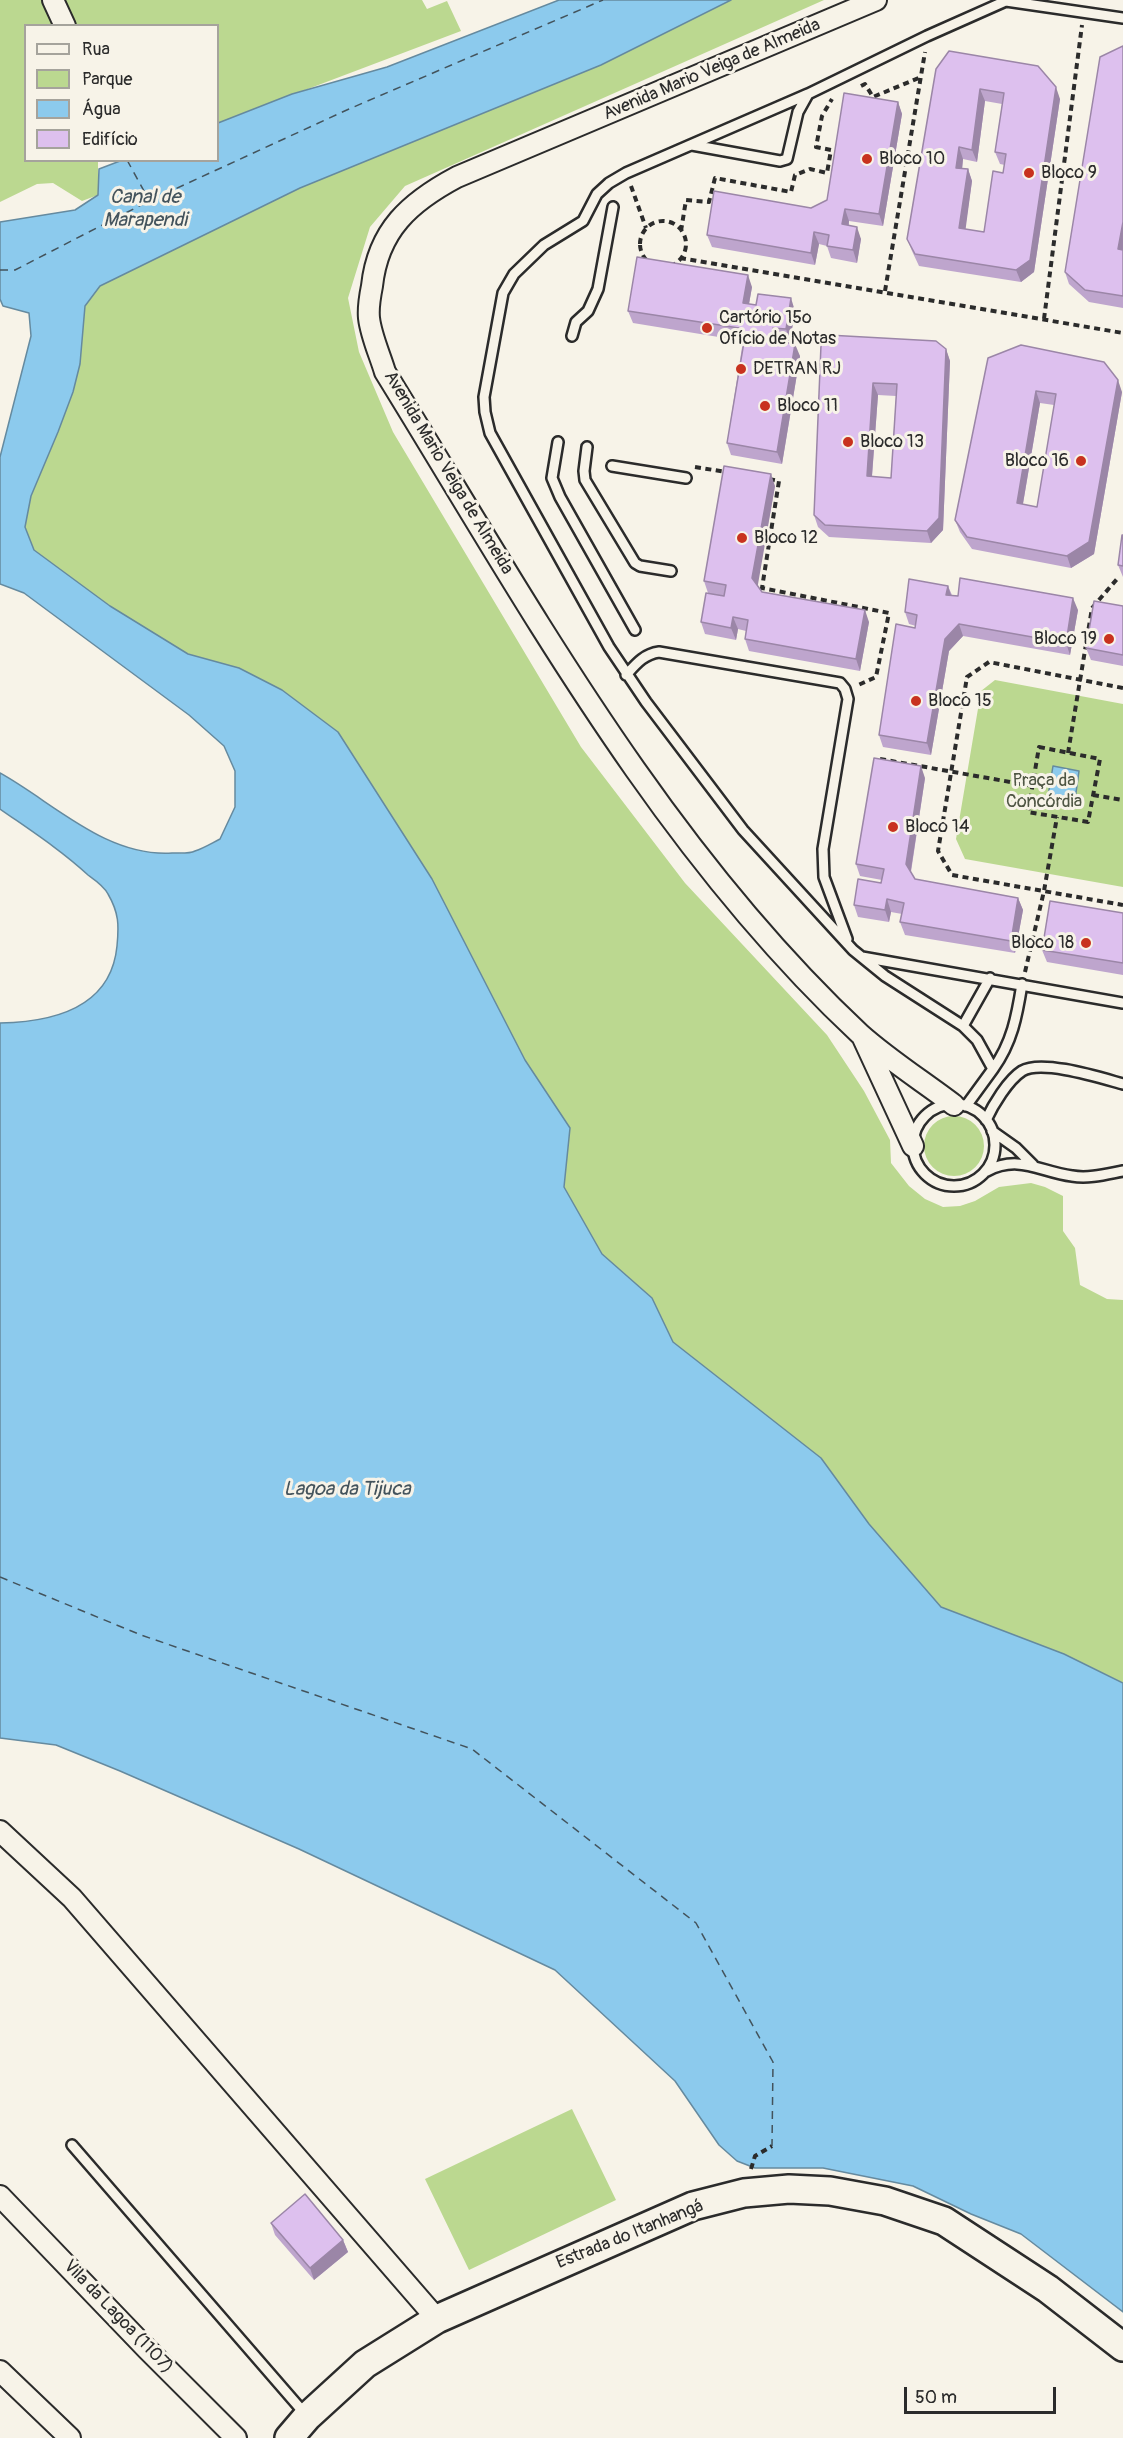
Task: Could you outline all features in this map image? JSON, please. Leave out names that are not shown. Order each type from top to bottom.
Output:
[{"type":"main road","name":"Estrada do Itanhangá","points":[[289,2438],[307,2417],[365,2364],[437,2319],[693,2206],[744,2193],[789,2189],[830,2191],[885,2201],[944,2221],[1048,2289],[1123,2347]]},
{"type":"street","points":[[53,0],[63,24]]},
{"type":"street","name":"Avenida Mario Veiga de Almeida","points":[[876,0],[457,177],[428,193],[407,209],[384,242],[374,268],[369,318],[385,372],[573,677],[637,772],[703,860],[780,951],[862,1035],[960,1106]]},
{"type":"street","name":"Avenida Mario Veiga de Almeida","points":[[862,1035],[913,1146]]},
{"type":"street","points":[[0,1831],[72,1898],[437,2319]]},
{"type":"street","name":"Vila da Lagoa (1107)","points":[[0,2196],[236,2438]]},
{"type":"street","points":[[0,2371],[70,2438]]},
{"type":"lane","points":[[993,1069],[977,1040],[963,1026],[885,976],[862,957],[743,830],[626,675],[490,433],[484,397],[503,293],[514,274],[544,245],[583,221],[597,194],[609,183],[626,173],[808,94],[1007,0],[1123,18]]},
{"type":"lane","points":[[692,145],[780,161],[787,159],[798,112],[808,94]]},
{"type":"lane","points":[[572,336],[576,322],[588,311],[598,289],[613,207]]},
{"type":"lane","points":[[558,442],[552,478],[560,497],[635,630]]},
{"type":"lane","points":[[587,447],[585,480],[635,563],[640,566],[671,571]]},
{"type":"lane","points":[[612,466],[686,478]]},
{"type":"lane","points":[[626,675],[641,659],[650,653],[659,652],[818,677],[840,683],[845,689],[848,699],[824,849],[824,877],[849,944]]},
{"type":"lane","points":[[862,957],[1123,1003]]},
{"type":"lane","points":[[963,1026],[990,978]]},
{"type":"lane","points":[[960,1106],[993,1069],[1009,1042],[1023,984]]},
{"type":"lane","points":[[986,1120],[994,1101],[1022,1071],[1037,1067],[1082,1072],[1123,1084]]},
{"type":"lane","points":[[985,1172],[995,1152],[992,1131],[986,1120],[977,1112],[960,1106],[942,1107],[930,1112],[915,1133],[913,1146],[916,1160],[923,1172],[934,1181],[947,1185],[961,1186],[974,1181],[998,1165],[1012,1162],[1033,1165],[1075,1177],[1123,1171]]},
{"type":"lane","points":[[992,1131],[1016,1148],[1033,1165]]},
{"type":"lane","points":[[72,2145],[307,2417]]},
{"type":"path","points":[[1044,319],[1084,13]]},
{"type":"path","points":[[885,291],[927,36]]},
{"type":"path","points":[[626,173],[646,228]]},
{"type":"path","points":[[660,221],[675,224],[684,236],[684,252],[675,263],[661,267],[647,261],[640,248],[642,234],[646,228],[660,221]]},
{"type":"path","points":[[680,258],[1123,333]]},
{"type":"path","points":[[688,466],[734,474]]},
{"type":"path","points":[[768,479],[779,481],[762,588],[889,613],[876,677],[845,689]]},
{"type":"path","points":[[1068,753],[1092,608],[1117,579]]},
{"type":"path","points":[[1123,688],[989,662],[967,677],[938,851],[952,875],[1123,905]]},
{"type":"path","points":[[1039,747],[1068,753],[1100,759],[1088,822],[1028,812],[1039,747]]},
{"type":"path","points":[[880,759],[1033,786]]},
{"type":"path","points":[[1093,795],[1123,800]]},
{"type":"path","points":[[1023,984],[1044,891],[1057,817]]},
{"type":"green space","points":[[0,0],[422,0],[427,9],[447,1],[461,31],[219,123],[219,24],[24,24],[24,162],[98,162],[98,195],[82,201],[53,183],[37,184],[0,202]]},
{"type":"green space","points":[[731,0],[824,0],[405,186],[370,227],[348,298],[359,352],[393,432],[581,747],[685,883],[827,1035],[864,1091],[890,1140],[891,1163],[909,1186],[925,1199],[943,1207],[960,1206],[975,1201],[999,1187],[1031,1183],[1063,1196],[1063,1231],[1075,1248],[1080,1285],[1107,1299],[1123,1300],[1123,1683],[1064,1654],[941,1607],[869,1524],[820,1458],[673,1342],[652,1298],[602,1254],[564,1187],[570,1128],[525,1060],[239,668],[188,654],[110,606],[34,550],[25,527],[31,496],[58,432],[81,334],[85,306],[100,286],[300,188],[601,65]]},
{"type":"green space","name":"Praça da Concórdia","points":[[995,680],[1123,704],[1123,887],[965,859],[956,839],[981,691]]},
{"type":"green space","points":[[954,1116],[971,1121],[979,1129],[984,1146],[979,1163],[971,1171],[954,1176],[937,1171],[929,1163],[924,1146],[929,1129],[937,1121]]},
{"type":"green space","points":[[572,2109],[616,2200],[469,2270],[425,2179]]},
{"type":"water","name":"Lagoa da Tijuca","points":[[559,0],[731,0],[601,65],[300,188],[100,286],[85,306],[80,364],[73,392],[31,496],[25,527],[34,550],[110,606],[188,654],[239,668],[282,690],[338,732],[432,879],[525,1060],[570,1128],[564,1187],[602,1254],[652,1298],[673,1342],[821,1458],[869,1524],[941,1607],[1064,1654],[1123,1683],[1123,2312],[1021,2234],[971,2214],[913,2186],[823,2168],[755,2168],[737,2161],[719,2145],[675,2081],[555,1970],[299,1849],[120,1771],[56,1745],[0,1738],[0,1023],[59,1015],[91,997],[104,984],[112,967],[118,932],[114,907],[102,886],[56,849],[0,809],[0,773],[103,837],[148,852],[181,853],[193,852],[220,839],[235,807],[235,771],[224,746],[189,715],[24,593],[0,584],[0,457],[31,336],[29,313],[3,306],[0,299],[0,222],[75,210],[98,195],[99,169],[117,162],[219,162],[219,123],[292,94],[387,67]]},
{"type":"water","points":[[1053,766],[1079,771],[1075,800],[1048,796]]},
{"type":"building","points":[[1123,46],[1123,222],[1118,249],[1123,250],[1123,296],[1085,290],[1065,272],[1100,57]]},
{"type":"building","name":"Bloco 9","points":[[949,51],[1038,66],[1056,87],[1030,260],[1016,270],[915,254],[907,239],[936,69]],"holes":[[[980,89],[1004,93],[995,152],[1006,154],[1003,173],[993,171],[984,232],[959,228],[968,169],[956,168],[959,147],[972,150]]]},
{"type":"building","name":"Bloco 10","points":[[844,93],[898,102],[879,214],[845,209],[842,224],[857,227],[853,250],[827,246],[829,235],[814,232],[811,253],[707,235],[714,191],[811,208],[827,200]]},
{"type":"building","name":"Bloco 11","points":[[637,257],[748,275],[743,303],[756,305],[758,294],[791,298],[786,329],[773,328],[772,340],[795,344],[777,452],[727,443],[744,342],[739,328],[628,311]]},
{"type":"building","name":"Bloco 13","points":[[828,335],[936,341],[946,349],[939,518],[927,531],[825,525],[814,515],[821,345]],"holes":[[[873,383],[897,384],[891,478],[867,476]]]},
{"type":"building","name":"Bloco 16","points":[[1021,345],[1104,362],[1118,380],[1089,542],[1067,556],[967,537],[955,520],[988,358]],"holes":[[[1036,391],[1056,394],[1037,507],[1017,503]]]},
{"type":"building","name":"Bloco 12","points":[[724,466],[771,474],[752,578],[762,592],[865,610],[856,659],[745,639],[748,620],[733,617],[731,628],[701,622],[706,593],[724,596],[726,585],[704,581]]},
{"type":"building","points":[[1123,535],[1123,566],[1118,565]]},
{"type":"building","name":"Bloco 15","points":[[960,578],[1073,598],[1066,643],[959,624],[945,639],[927,743],[879,735],[896,624],[915,628],[917,615],[905,612],[909,579],[948,586],[946,595],[958,596]]},
{"type":"building","name":"Bloco 19","points":[[1094,601],[1123,606],[1123,655],[1086,648]]},
{"type":"building","name":"Bloco 14","points":[[874,758],[921,766],[906,864],[915,879],[1018,898],[1011,941],[900,922],[904,903],[887,899],[885,910],[854,905],[858,879],[881,883],[884,869],[856,864]]},
{"type":"building","name":"Bloco 18","points":[[1050,901],[1123,913],[1123,963],[1042,950]]},
{"type":"building","points":[[305,2194],[343,2240],[310,2268],[271,2223]]},
{"type":"ferry route","points":[[0,270],[15,270],[149,201],[349,109],[603,0]]},
{"type":"ferry route","points":[[128,162],[149,200]]},
{"type":"ferry route","points":[[0,1577],[141,1635],[472,1749],[696,1923],[773,2062],[772,2146]]},
{"type":"place","name":"Bloco 10","points":[[867,159]]},
{"type":"place","name":"Bloco 9","points":[[1029,173]]},
{"type":"place","name":"Cartório 15º Ofício de Notas","points":[[707,328]]},
{"type":"place","name":"DETRAN RJ","points":[[741,369]]},
{"type":"place","name":"Bloco 11","points":[[765,406]]},
{"type":"place","name":"Bloco 13","points":[[848,442]]},
{"type":"place","name":"Bloco 16","points":[[1081,461]]},
{"type":"place","name":"Bloco 12","points":[[742,538]]},
{"type":"place","name":"Bloco 19","points":[[1109,639]]},
{"type":"place","name":"Bloco 15","points":[[916,701]]},
{"type":"place","name":"Bloco 14","points":[[893,827]]},
{"type":"place","name":"Bloco 18","points":[[1086,943]]},
{"type":"water label","name":"Canal de Marapendi","points":[[145,210]]}]
